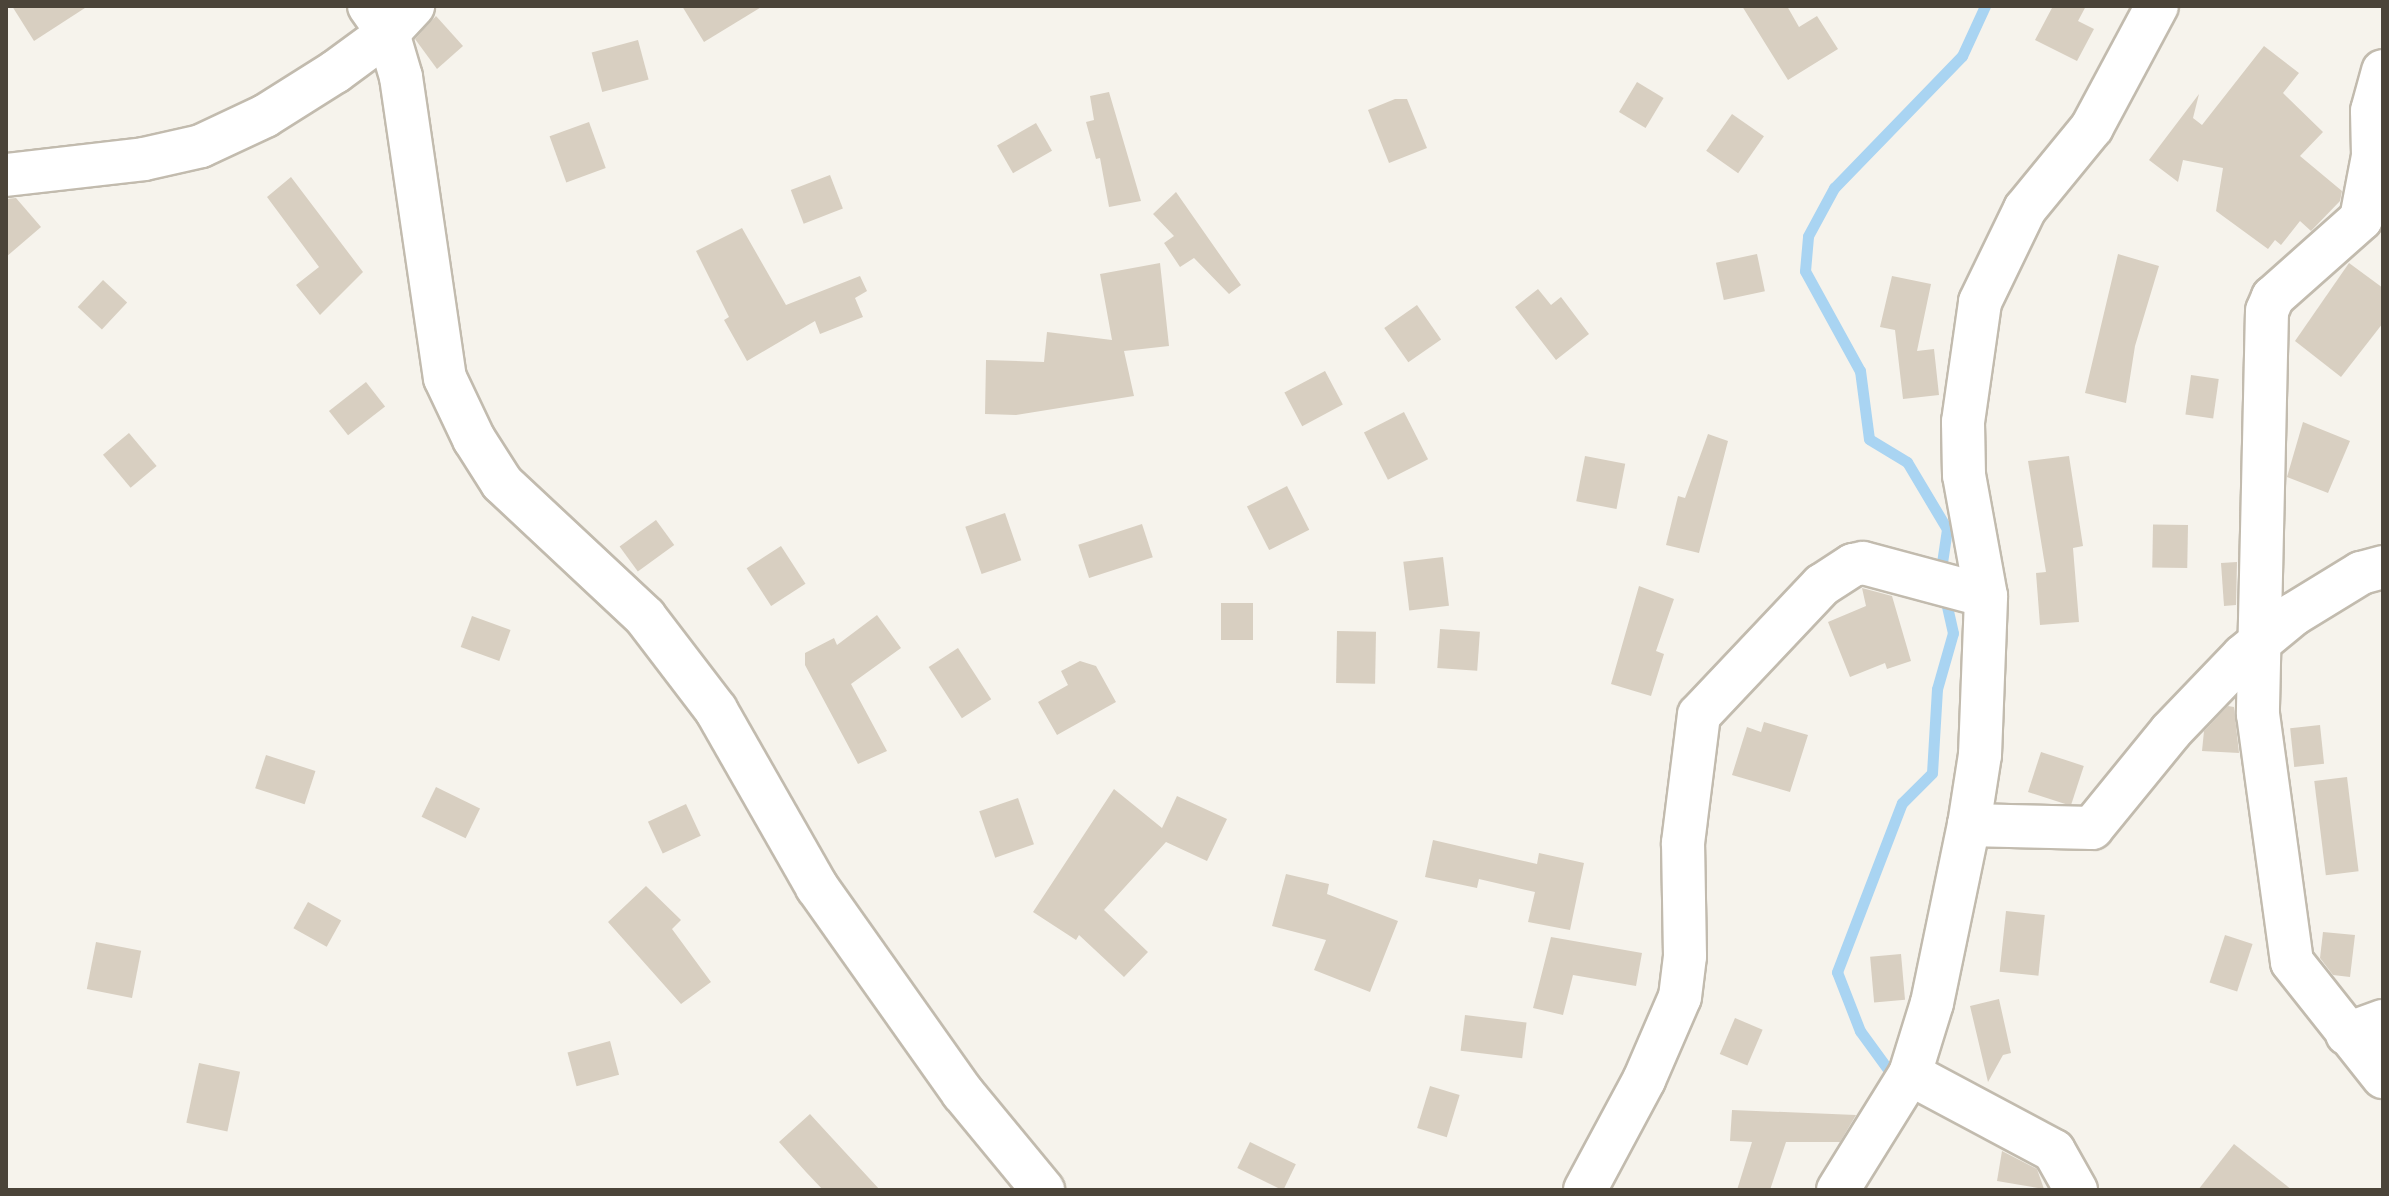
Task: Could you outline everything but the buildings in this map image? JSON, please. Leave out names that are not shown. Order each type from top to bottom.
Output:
[{"type":"street","points":[[1838,1190],[1910,1074],[1932,1003],[1969,825],[1980,755],[1986,596],[1964,449],[1970,353],[1980,302],[2025,209],[2092,127],[2157,6]]},
{"type":"street","points":[[6,175],[144,159],[201,146],[265,116],[390,15],[445,378],[474,439],[502,483],[619,588],[672,652],[744,755],[817,887],[963,1093],[1043,1190]]},
{"type":"street","points":[[2383,71],[2372,111],[2373,156],[2361,219],[2273,297],[2267,311],[2261,745],[2292,962],[2365,1027],[2383,1077]]},
{"type":"street","points":[[1585,1190],[1644,1080],[1680,997],[1685,956],[1683,843],[1699,715],[1822,585],[1853,565],[1876,566],[1986,596]]},
{"type":"street","points":[[1969,825],[2092,828],[2171,731],[2262,641],[2321,597],[2383,567]]},
{"type":"street","points":[[1910,1074],[2054,1151],[2076,1190]]},
{"type":"waterway","points":[[1940,576],[1947,529],[1907,462],[1869,439],[1860,371],[1805,271],[1808,236],[1834,188],[1962,56],[1985,6]]},
{"type":"waterway","points":[[1895,1079],[1860,1031],[1837,972],[1902,803],[1932,773],[1937,689],[1953,633],[1944,593]]}]
